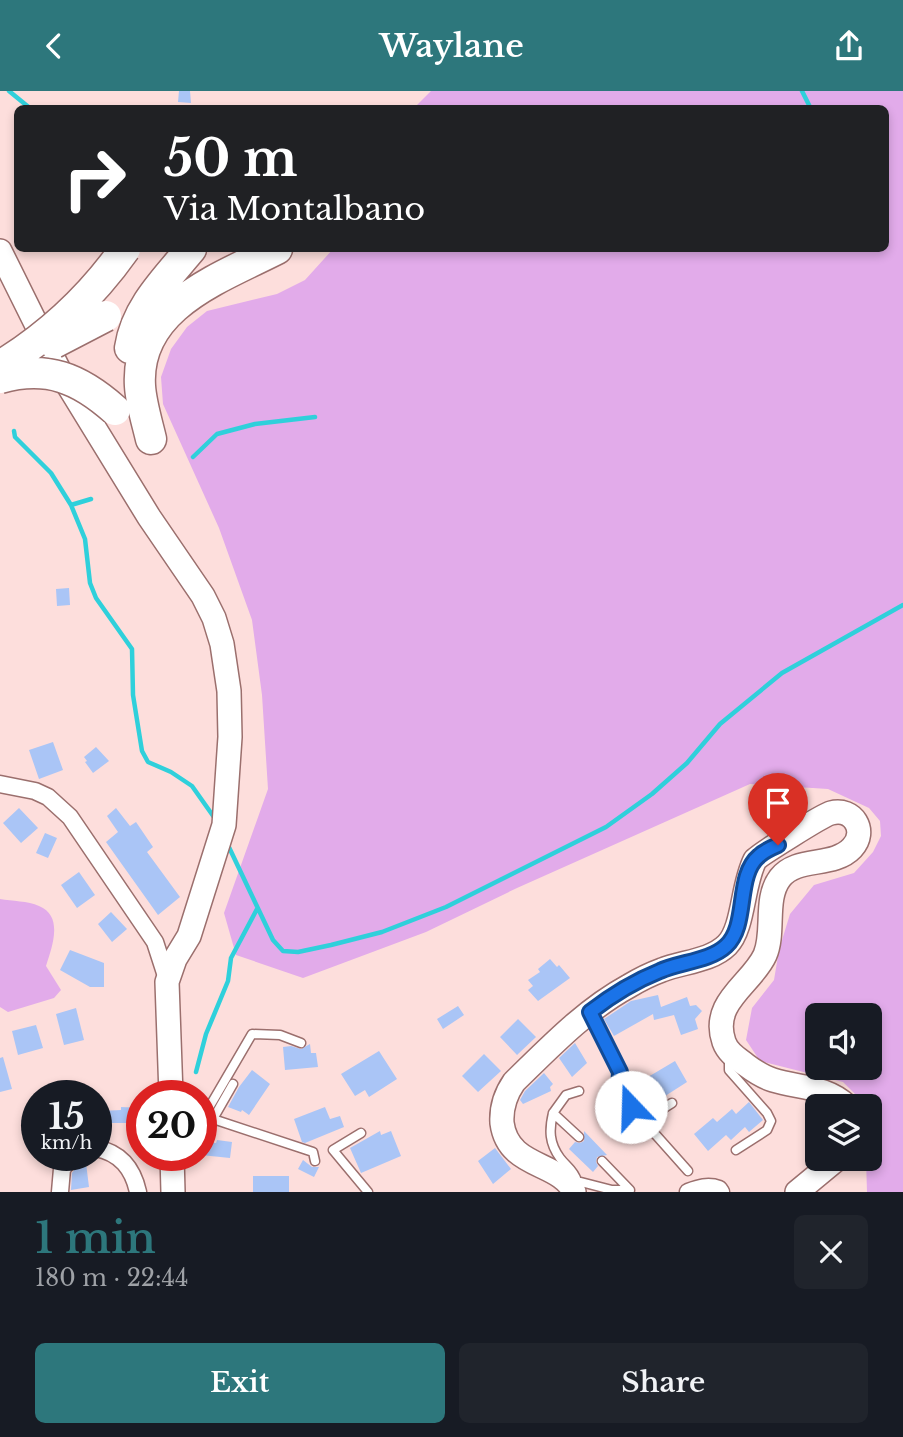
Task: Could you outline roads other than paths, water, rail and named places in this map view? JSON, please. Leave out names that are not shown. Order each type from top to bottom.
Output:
[{"type":"highway","points":[[0,368],[53,330],[106,276],[123,252]]},
{"type":"highway","points":[[0,368],[106,316],[185,252]]},
{"type":"highway","points":[[151,439],[131,390],[128,359],[132,334],[145,305],[187,252]]},
{"type":"highway","points":[[151,439],[140,375],[145,351],[156,327],[183,299],[271,252]]},
{"type":"highway","points":[[0,378],[16,373],[38,372],[76,381],[96,392],[151,439]]},
{"type":"street","points":[[0,251],[60,372],[149,517],[203,596],[214,618],[222,644],[229,691],[230,737],[223,825],[189,936],[175,959],[167,982]]},
{"type":"street","points":[[0,784],[35,791],[48,797],[70,817],[155,942],[167,982],[171,1080]]},
{"type":"street","points":[[575,1188],[515,1151],[505,1136],[502,1109],[514,1081],[610,997],[651,975],[715,954],[726,946],[736,932],[751,868],[759,855],[827,814],[836,812],[847,814],[855,820],[860,833],[852,848],[830,860],[798,866],[779,879],[765,954],[727,1004],[722,1030],[730,1052],[759,1074],[787,1084],[822,1090],[828,1094]]},
{"type":"street","points":[[112,1154],[131,1169],[138,1192]]},
{"type":"street","points":[[60,1192],[62,1171]]},
{"type":"street","points":[[172,1171],[173,1192]]},
{"type":"street","points":[[797,1192],[822,1171]]},
{"type":"street","points":[[688,1192],[702,1187],[713,1187],[721,1192]]},
{"type":"lane","points":[[590,1012],[636,1098],[649,1109],[664,1108],[672,1103]]},
{"type":"lane","points":[[217,1093],[252,1034],[280,1035],[301,1042]]},
{"type":"lane","points":[[730,1052],[729,1069],[771,1121],[767,1130],[736,1150]]},
{"type":"lane","points":[[620,1072],[619,1090],[623,1098],[688,1171]]},
{"type":"lane","points":[[217,1113],[233,1084]]},
{"type":"lane","points":[[579,1091],[566,1095],[552,1113],[550,1138],[559,1157],[575,1174],[575,1188],[630,1190],[602,1161]]},
{"type":"lane","points":[[552,1113],[579,1137]]},
{"type":"lane","points":[[217,1120],[313,1152],[316,1161]]},
{"type":"lane","points":[[361,1133],[333,1150],[368,1192]]},
{"type":"waterway","points":[[9,91],[26,105]]},
{"type":"waterway","points":[[802,91],[809,105]]},
{"type":"waterway","points":[[193,457],[217,434],[255,424],[315,417]]},
{"type":"waterway","points":[[14,431],[15,437],[51,473],[71,505],[85,539],[90,583],[96,598],[132,649],[133,695],[142,751],[148,762],[171,772],[192,786],[216,820]]},
{"type":"waterway","points":[[71,505],[91,499]]},
{"type":"waterway","points":[[227,843],[273,940],[283,951],[298,952],[382,932],[446,907],[606,827],[652,794],[687,763],[720,724],[782,673],[903,605]]},
{"type":"waterway","points":[[196,1072],[206,1034],[228,981],[231,958],[257,909]]}]
